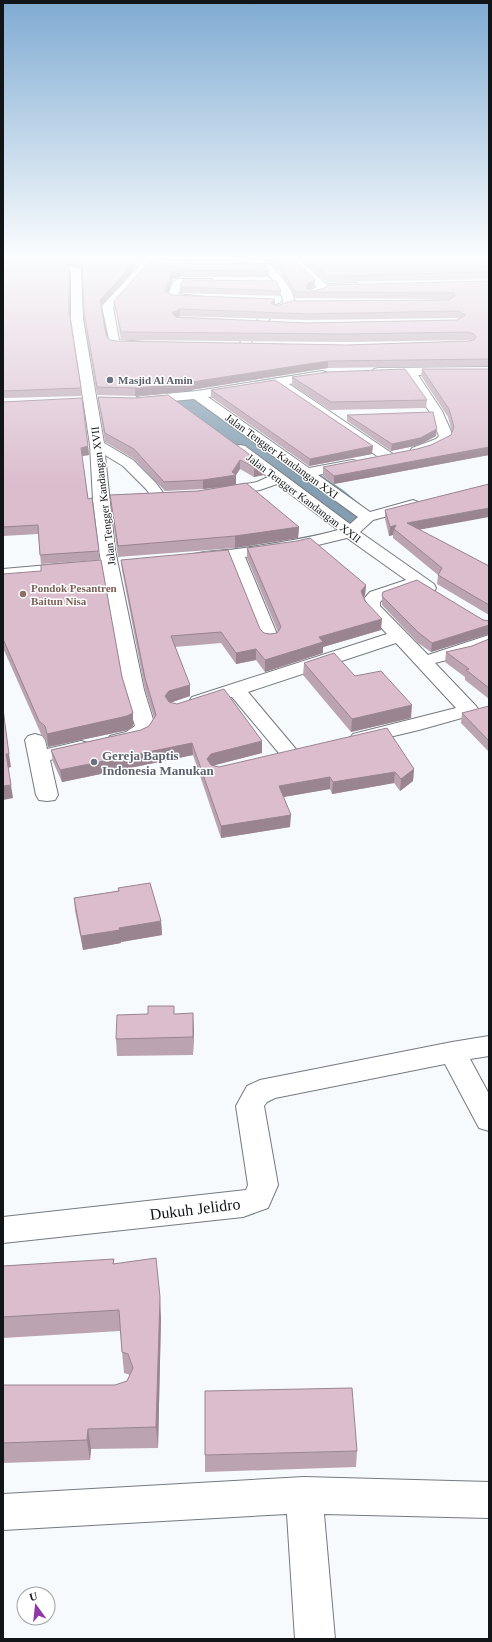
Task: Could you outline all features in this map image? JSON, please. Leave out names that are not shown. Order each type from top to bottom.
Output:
[{"type":"street","name":"Jalan Tengger Kandangan XVII","points":[[47,795],[36,748],[134,736],[141,733],[145,726],[134,690],[105,565],[108,500],[97,445],[79,333]]},
{"type":"street","points":[[112,333],[115,343],[150,344]]},
{"type":"street","points":[[248,333],[242,345],[259,345]]},
{"type":"street","points":[[474,358],[485,374]]},
{"type":"street","points":[[368,372],[485,374]]},
{"type":"street","points":[[306,473],[425,449],[445,439],[446,436],[437,413],[409,372]]},
{"type":"street","points":[[128,400],[174,398],[335,374]]},
{"type":"street","points":[[277,382],[388,457]]},
{"type":"street","name":"Jalan Tengger Kandangan XXI","points":[[196,395],[368,517]]},
{"type":"street","points":[[174,398],[191,412]]},
{"type":"street","points":[[76,401],[106,400]]},
{"type":"street","points":[[421,413],[437,413]]},
{"type":"street","points":[[328,416],[351,415]]},
{"type":"street","name":"Jalan Tengger Kandangan XXII","points":[[229,441],[418,582],[444,597]]},
{"type":"street","points":[[97,445],[128,463],[151,486],[160,498]]},
{"type":"street","points":[[205,495],[260,486],[279,478]]},
{"type":"street","points":[[189,558],[236,554],[297,545],[350,532],[368,517],[429,501]]},
{"type":"street","points":[[236,554],[270,639]]},
{"type":"street","points":[[3,574],[105,565]]},
{"type":"street","points":[[344,742],[412,726],[469,710],[372,607],[371,601],[376,596],[418,582]]},
{"type":"street","points":[[184,706],[398,636]]},
{"type":"street","points":[[435,658],[464,650],[489,640]]},
{"type":"street","points":[[236,690],[298,752],[269,759]]},
{"type":"street","name":"Dukuh Jelidro","points":[[3,1230],[243,1204],[257,1199],[263,1185],[250,1106],[257,1094],[270,1088],[489,1046]]},
{"type":"street","points":[[452,1052],[489,1120]]},
{"type":"street","points":[[304,1495],[315,1639]]},
{"type":"street","points":[[3,1512],[304,1495],[489,1500]]},
{"type":"building","points":[[3,333],[72,333],[81,388],[3,391]]},
{"type":"building","points":[[88,333],[106,333],[110,340],[116,341],[347,345],[469,341],[474,340],[476,337],[471,333],[489,333],[489,359],[328,361],[172,385],[135,388],[97,387]]},
{"type":"building","points":[[192,333],[431,333],[347,334]]},
{"type":"building","points":[[405,369],[427,400],[331,402],[292,377],[328,372]]},
{"type":"building","points":[[422,369],[489,369],[489,447],[334,476],[323,467],[417,449],[431,445],[451,435],[454,427],[449,409]]},
{"type":"building","points":[[275,380],[373,446],[310,459],[211,390]]},
{"type":"building","points":[[168,395],[264,465],[254,467],[240,460],[232,472],[236,475],[203,480],[164,482],[134,449],[105,433],[98,397],[134,398]]},
{"type":"building","points":[[82,398],[88,446],[81,448],[88,499],[92,498],[99,551],[40,555],[38,525],[3,527],[3,402]]},
{"type":"building","points":[[433,412],[437,429],[420,438],[392,444],[347,415]]},
{"type":"building","points":[[246,483],[299,527],[235,536],[118,546],[110,495],[198,491]]},
{"type":"building","points":[[489,484],[489,508],[407,523],[489,566],[489,605],[438,575],[442,568],[394,529],[396,525],[390,527],[385,510]]},
{"type":"building","points":[[310,538],[366,585],[361,591],[365,601],[382,619],[319,637],[323,642],[265,660],[256,649],[236,653],[221,632],[171,636],[190,685],[169,691],[165,696],[169,702],[177,704],[224,689],[262,741],[211,754],[207,759],[211,765],[219,767],[387,728],[414,769],[401,779],[395,772],[333,782],[330,777],[279,786],[291,815],[221,826],[192,743],[60,770],[51,750],[141,730],[149,726],[156,715],[145,678],[121,560],[228,550],[260,629],[264,633],[270,634],[277,633],[281,627],[247,548]]},
{"type":"building","points":[[101,560],[122,677],[133,713],[127,716],[47,734],[45,726],[39,721],[3,639],[3,574],[41,571],[41,565]]},
{"type":"building","points":[[417,580],[483,620],[489,621],[489,625],[432,643],[419,633],[382,596],[383,592]]},
{"type":"building","points":[[489,639],[489,688],[466,670],[469,669],[446,652],[472,646]]},
{"type":"building","points":[[334,653],[355,676],[381,671],[412,705],[352,719],[304,663]]},
{"type":"building","points":[[489,706],[489,741],[462,713]]},
{"type":"building","points":[[3,709],[9,754],[6,754],[11,785],[3,786]]},
{"type":"building","points":[[150,883],[161,921],[119,928],[120,930],[81,936],[74,898],[119,891],[118,888]]},
{"type":"building","points":[[148,1006],[174,1006],[174,1014],[193,1013],[193,1037],[116,1039],[117,1015],[148,1014]]},
{"type":"building","points":[[156,1258],[160,1297],[156,1427],[88,1429],[87,1440],[3,1443],[3,1385],[115,1385],[127,1381],[133,1368],[128,1354],[122,1352],[119,1310],[3,1317],[3,1266],[114,1259],[113,1264]]},
{"type":"building","points":[[352,1388],[357,1451],[205,1455],[205,1391]]},
{"type":"waterway","points":[[94,333],[96,341],[107,360],[202,408],[223,427],[282,470],[308,483],[330,498],[351,516]]},
{"type":"place","name":"Masjid Al Amin","points":[[110,380]]},
{"type":"place","name":"Pondok Pesantren Baitun Nisa","points":[[23,594]]},
{"type":"place","name":"Gereja Baptis Indonesia Manukan","points":[[94,762]]}]
